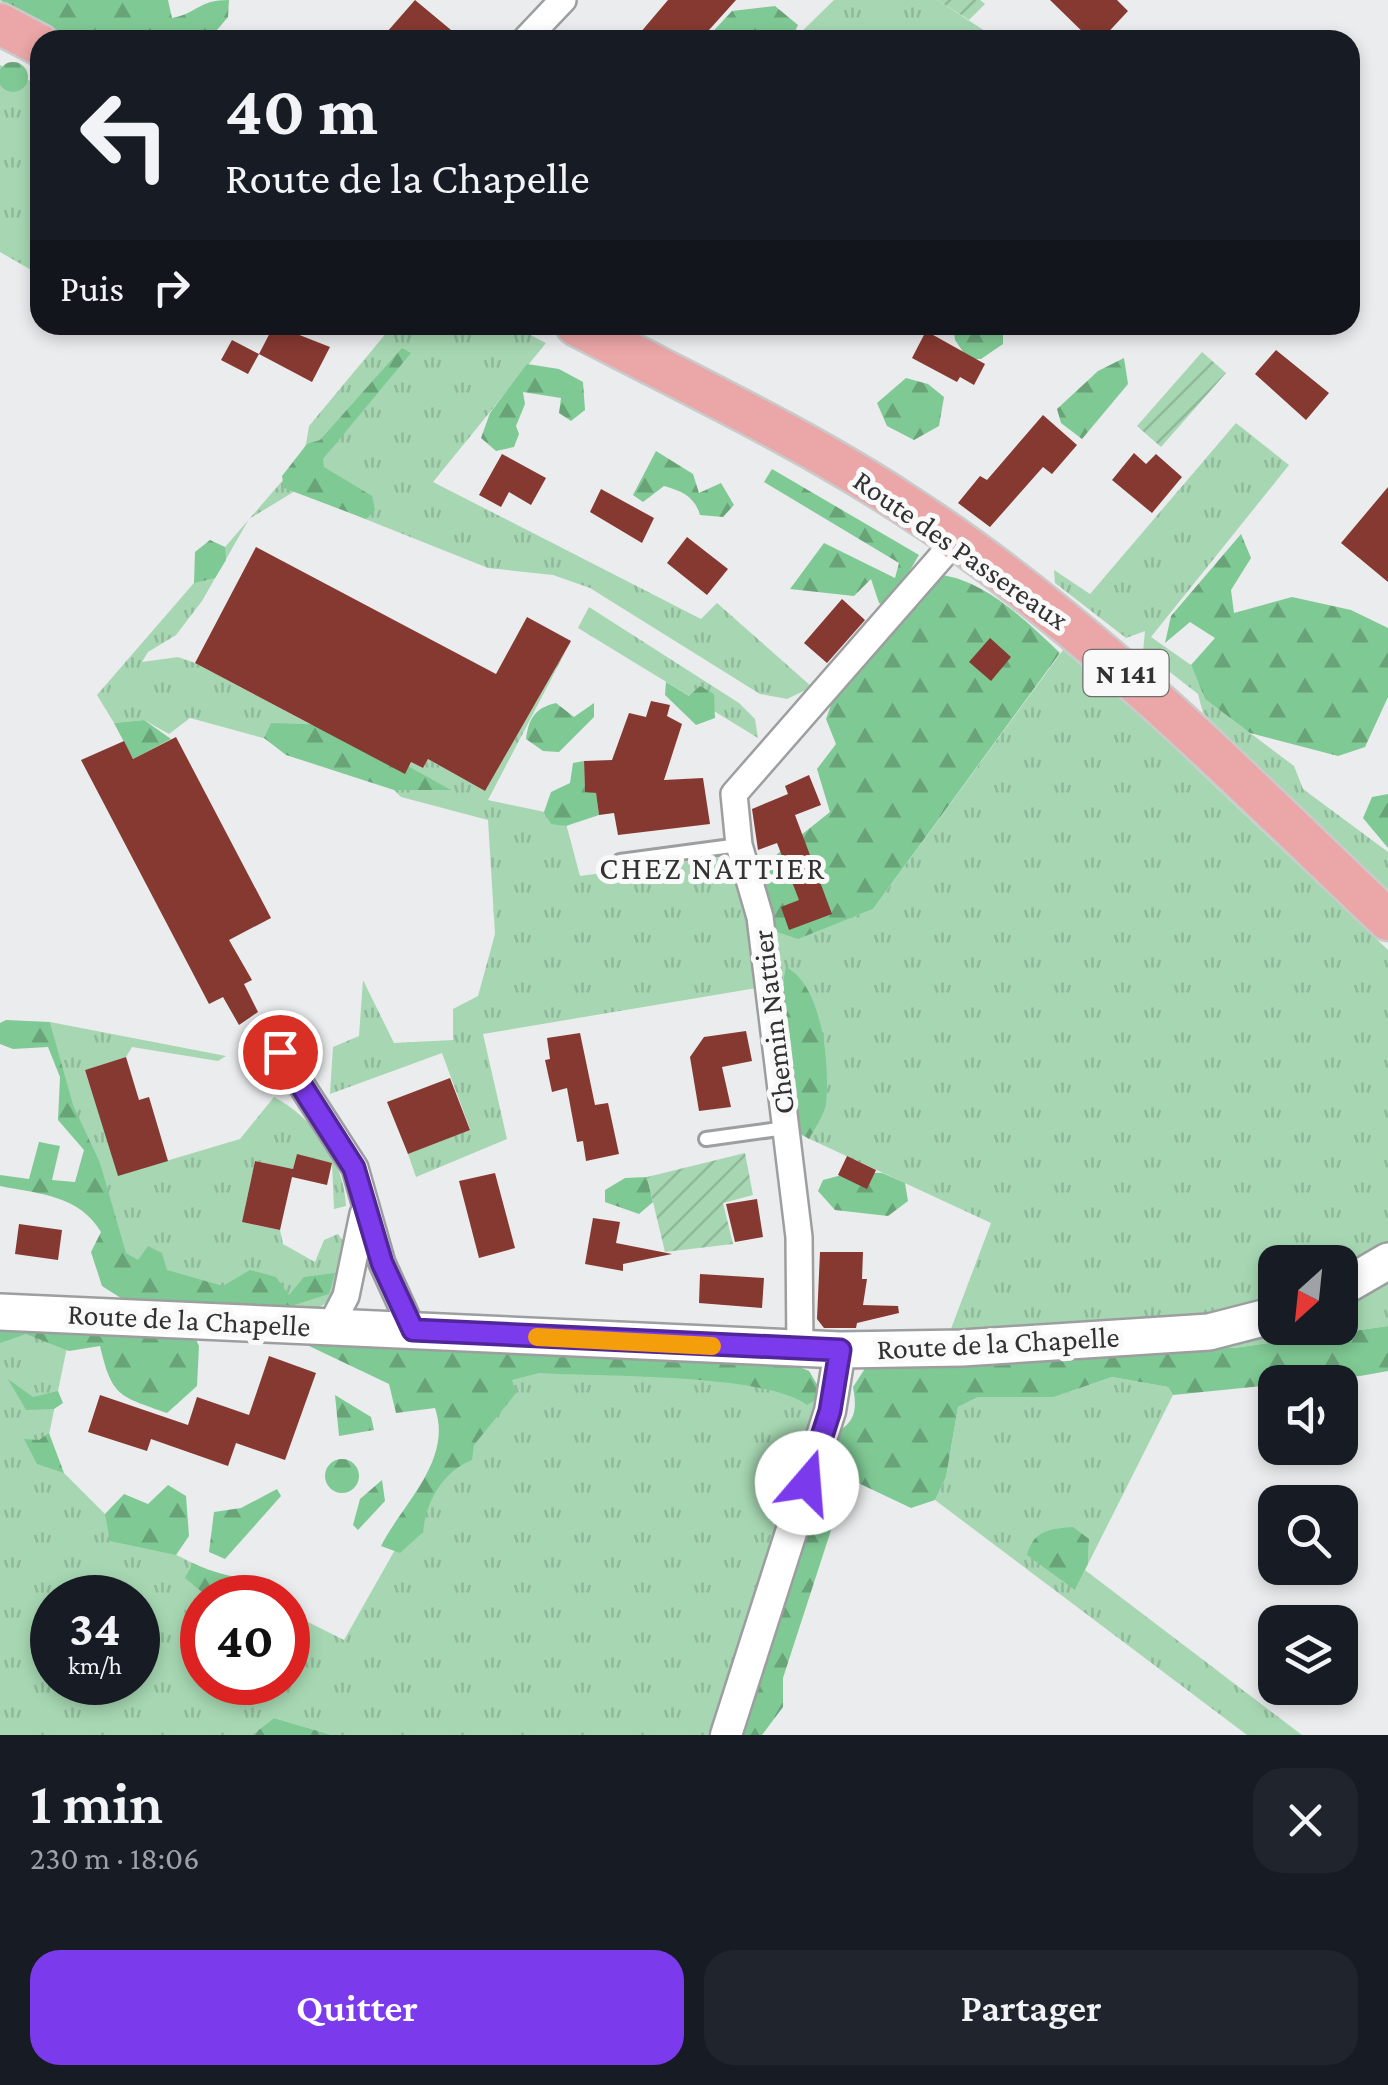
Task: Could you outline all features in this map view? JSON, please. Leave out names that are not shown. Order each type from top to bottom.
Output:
[{"type":"main road","points":[[0,24],[30,40]]},
{"type":"main road","name":"Route des Passereaux","points":[[595,335],[835,463],[956,540],[1119,666],[1388,920]]},
{"type":"main road","points":[[1358,1278],[1388,1261]]},
{"type":"main road","name":"Route de la Chapelle","points":[[0,1312],[840,1350],[962,1348],[1209,1332],[1258,1319]]},
{"type":"street","points":[[534,30],[563,0]]},
{"type":"street","name":"Chemin Nattier","points":[[800,1349],[799,1237],[760,917],[739,845],[734,794],[956,540]]},
{"type":"street","points":[[280,1052],[354,1168],[364,1209],[398,1302],[413,1330]]},
{"type":"street","points":[[330,1327],[346,1296],[364,1209]]},
{"type":"street","points":[[726,1735],[830,1411],[840,1350]]},
{"type":"lane","points":[[620,861],[739,845]]},
{"type":"lane","points":[[706,1140],[786,1128]]},
{"type":"green space","points":[[0,0],[168,0],[172,18],[210,2],[229,0],[228,17],[217,30],[51,30]]},
{"type":"green space","points":[[834,0],[937,0],[984,30],[803,30]]},
{"type":"green space","points":[[937,0],[980,0],[985,4],[969,20]]},
{"type":"green space","points":[[775,6],[798,25],[796,30],[714,30],[732,11]]},
{"type":"green space","points":[[7,63],[19,63],[27,71],[27,83],[19,91],[7,91],[-1,83],[-1,71]]},
{"type":"green space","points":[[0,65],[30,81],[30,269],[0,252]]},
{"type":"green space","points":[[385,335],[530,335],[546,343],[433,482],[701,619],[717,603],[812,687],[787,699],[760,694],[590,588],[553,575],[488,568],[295,491],[250,519],[296,465],[309,426]]},
{"type":"green space","points":[[954,335],[1003,335],[1003,344],[981,359],[968,359]]},
{"type":"green space","points":[[402,348],[411,353],[323,459],[324,467],[372,496],[375,510],[366,519],[284,488],[282,476],[307,444],[320,440]]},
{"type":"green space","points":[[1202,352],[1226,373],[1161,447],[1137,426]]},
{"type":"green space","points":[[1124,358],[1128,384],[1082,439],[1061,423],[1057,409],[1098,371]]},
{"type":"green space","points":[[527,364],[559,369],[583,382],[585,410],[571,421],[559,413],[561,398],[523,392],[525,404],[516,426],[519,434],[514,447],[496,451],[481,438],[490,413]]},
{"type":"green space","points":[[906,378],[928,384],[944,397],[939,426],[914,440],[887,426],[877,403]]},
{"type":"green space","points":[[1236,423],[1289,465],[1151,637],[1191,665],[1205,699],[1294,766],[1303,789],[1388,852],[1388,890],[1203,713],[1198,694],[1143,651],[1145,631],[1126,638],[1055,583],[1054,570],[1090,594]]},
{"type":"green space","points":[[656,451],[693,474],[699,493],[721,483],[734,505],[723,517],[700,515],[687,496],[664,486],[643,502],[633,495]]},
{"type":"green space","points":[[772,469],[919,555],[888,607],[879,603],[871,579],[854,596],[790,589],[824,543],[895,578],[899,563],[764,482]]},
{"type":"green space","points":[[248,520],[202,601],[176,635],[148,652],[142,662],[178,657],[195,663],[404,774],[411,762],[423,768],[428,759],[485,791],[571,641],[488,800],[564,816],[580,876],[742,854],[761,927],[798,938],[873,909],[1063,650],[1144,719],[1388,950],[1388,1246],[1358,1264],[1358,1245],[1258,1245],[1258,1301],[1196,1316],[1114,1326],[949,1334],[991,1223],[786,1128],[768,986],[483,1034],[507,1139],[416,1177],[408,1154],[470,1129],[442,1053],[330,1094],[333,1047],[359,1036],[363,980],[394,1043],[453,1040],[453,1009],[478,996],[495,934],[488,820],[401,797],[394,790],[446,788],[190,718],[169,734],[144,720],[114,723],[97,695]]},
{"type":"green space","points":[[1241,534],[1251,558],[1231,590],[1234,613],[1292,597],[1351,610],[1388,628],[1388,697],[1365,747],[1338,756],[1250,733],[1205,699],[1191,665],[1215,638],[1190,622],[1165,643],[1171,616]]},
{"type":"green space","points":[[210,540],[225,547],[226,560],[215,578],[194,583],[195,552]]},
{"type":"green space","points":[[941,575],[990,594],[1060,653],[873,909],[798,939],[777,932],[761,867],[830,812],[817,769],[836,744],[826,719],[835,694]]},
{"type":"green space","points":[[589,607],[739,703],[755,719],[758,738],[578,628]]},
{"type":"green space","points":[[666,682],[689,696],[700,686],[714,694],[715,718],[696,725],[665,695]]},
{"type":"green space","points":[[556,703],[574,717],[594,703],[594,717],[559,752],[543,751],[526,739],[529,725],[538,711]]},
{"type":"green space","points":[[144,720],[171,739],[133,759],[114,723]]},
{"type":"green space","points":[[271,723],[334,725],[451,790],[394,790],[286,755],[264,738]]},
{"type":"green space","points":[[584,761],[585,791],[596,793],[599,815],[566,826],[551,824],[544,812],[551,792],[570,783],[573,763]]},
{"type":"green space","points":[[1388,794],[1388,848],[1363,818],[1372,797]]},
{"type":"green space","points":[[786,967],[808,991],[825,1049],[826,1104],[809,1139],[769,1111],[766,1023],[781,993]]},
{"type":"green space","points":[[50,1022],[226,1056],[218,1061],[132,1047],[126,1057],[85,1070],[119,1175],[240,1139],[274,1097],[313,1128],[340,1174],[346,1206],[334,1209],[332,1163],[297,1155],[293,1169],[255,1161],[242,1222],[280,1230],[283,1244],[315,1262],[324,1240],[338,1234],[346,1245],[344,1265],[337,1290],[325,1304],[316,1309],[124,1300]]},
{"type":"green space","points":[[50,1022],[73,1105],[100,1163],[126,1253],[138,1260],[148,1246],[162,1253],[167,1270],[223,1286],[250,1270],[276,1277],[289,1295],[304,1277],[335,1273],[329,1294],[260,1316],[124,1300],[102,1286],[91,1252],[101,1232],[92,1220],[57,1198],[0,1186],[0,1175],[29,1179],[39,1142],[60,1146],[52,1180],[75,1182],[84,1150],[58,1120],[60,1077],[48,1047],[13,1049],[0,1044],[0,1023]]},
{"type":"green space","points":[[745,1153],[753,1195],[723,1203],[733,1244],[665,1252],[647,1177]]},
{"type":"green space","points":[[853,1172],[882,1173],[905,1183],[908,1201],[888,1216],[835,1210],[818,1191],[823,1180]]},
{"type":"green space","points":[[647,1177],[653,1202],[639,1214],[605,1202],[605,1190],[625,1178]]},
{"type":"green space","points":[[1388,1279],[1388,1326],[1358,1330],[1358,1295]]},
{"type":"green space","points":[[0,1318],[191,1330],[199,1346],[197,1386],[167,1413],[138,1403],[114,1385],[100,1346],[69,1351],[26,1334],[0,1343]]},
{"type":"green space","points":[[0,1322],[72,1323],[45,1454],[115,1524],[216,1575],[180,1575],[180,1705],[310,1705],[310,1623],[344,1640],[508,1350],[809,1371],[823,1395],[722,1735],[332,1735],[274,1718],[252,1735],[0,1735]]},
{"type":"green space","points":[[1388,1326],[1388,1371],[1358,1376],[1358,1365],[1258,1365],[1258,1386],[1173,1395],[1168,1387],[1112,1377],[1054,1397],[978,1397],[958,1407],[946,1477],[935,1500],[911,1508],[854,1481],[834,1521],[783,1678],[783,1707],[762,1735],[740,1735],[813,1446],[841,1430],[852,1418],[853,1387],[866,1367],[1205,1344],[1234,1348],[1358,1345],[1358,1330]]},
{"type":"green space","points":[[1258,1332],[1258,1345],[1234,1348],[1205,1344]]},
{"type":"green space","points":[[363,1343],[794,1365],[809,1371],[823,1395],[807,1405],[756,1387],[680,1378],[539,1373],[512,1380],[516,1393],[474,1445],[472,1460],[452,1472],[437,1489],[423,1532],[400,1553],[381,1546],[432,1463],[439,1427],[435,1408],[396,1413],[389,1384],[307,1345]]},
{"type":"green space","points":[[1112,1377],[1168,1387],[1173,1395],[1088,1564],[1089,1539],[1075,1590],[1085,1570],[1302,1735],[1247,1735],[935,1500],[946,1477],[958,1407],[978,1397],[1054,1397]]},
{"type":"green space","points":[[8,1379],[33,1397],[58,1391],[63,1403],[54,1409],[26,1410]]},
{"type":"green space","points":[[335,1395],[371,1417],[374,1430],[339,1436]]},
{"type":"green space","points":[[49,1433],[64,1473],[37,1464],[24,1439],[39,1440]]},
{"type":"green space","points":[[342,1459],[354,1464],[359,1476],[354,1488],[342,1493],[330,1488],[325,1476],[330,1464]]},
{"type":"green space","points":[[382,1480],[385,1501],[358,1530],[353,1525],[360,1499]]},
{"type":"green space","points":[[168,1485],[186,1496],[189,1536],[176,1555],[110,1541],[105,1514],[124,1494],[148,1504]]},
{"type":"green space","points":[[277,1489],[281,1496],[225,1559],[209,1552],[214,1512],[241,1508]]},
{"type":"green space","points":[[1073,1527],[1089,1539],[1088,1564],[1075,1590],[1027,1555],[1034,1540],[1044,1532]]},
{"type":"green space","points":[[193,1563],[227,1575],[187,1575]]},
{"type":"green space","points":[[274,1718],[332,1735],[252,1735]]},
{"type":"building","points":[[415,0],[451,30],[389,30]]},
{"type":"building","points":[[668,0],[736,0],[709,30],[642,30]]},
{"type":"building","points":[[1050,0],[1117,0],[1128,11],[1110,30],[1081,30]]},
{"type":"building","points":[[269,335],[299,335],[330,347],[312,382],[259,354]]},
{"type":"building","points":[[924,335],[933,335],[985,364],[974,385],[960,377],[957,382],[912,358]]},
{"type":"building","points":[[232,340],[259,354],[248,374],[221,360]]},
{"type":"building","points":[[1276,350],[1329,393],[1306,420],[1255,374]]},
{"type":"building","points":[[1043,415],[1077,445],[1052,474],[1043,467],[990,527],[958,503],[980,476],[987,480]]},
{"type":"building","points":[[1134,453],[1146,464],[1156,454],[1182,477],[1152,513],[1112,480]]},
{"type":"building","points":[[502,454],[546,478],[531,505],[509,492],[501,507],[479,495]]},
{"type":"building","points":[[1388,487],[1388,582],[1341,543]]},
{"type":"building","points":[[601,489],[654,518],[642,543],[590,512]]},
{"type":"building","points":[[687,537],[728,569],[707,595],[667,563]]},
{"type":"building","points":[[256,547],[496,674],[527,617],[571,641],[485,791],[428,759],[423,768],[411,762],[405,774],[195,663]]},
{"type":"building","points":[[842,599],[865,620],[827,663],[804,643]]},
{"type":"building","points":[[990,638],[1011,657],[991,681],[969,662]]},
{"type":"building","points":[[651,701],[670,705],[667,716],[682,724],[664,780],[703,778],[710,824],[618,835],[614,813],[599,815],[596,793],[585,792],[584,761],[612,760],[629,713],[646,717]]},
{"type":"building","points":[[176,737],[271,918],[229,940],[252,980],[244,984],[258,1012],[239,1025],[223,997],[209,1004],[81,760],[124,741],[133,759]]},
{"type":"building","points":[[809,775],[821,805],[795,815],[832,914],[789,930],[781,907],[799,900],[777,843],[758,850],[752,809],[788,794],[785,786]]},
{"type":"building","points":[[746,1031],[752,1061],[722,1067],[731,1107],[699,1111],[690,1057],[704,1037]]},
{"type":"building","points":[[580,1033],[595,1105],[608,1103],[619,1154],[586,1161],[583,1141],[577,1142],[567,1088],[552,1092],[545,1060],[550,1059],[547,1038]]},
{"type":"building","points":[[126,1057],[139,1100],[149,1097],[168,1161],[118,1176],[85,1070]]},
{"type":"building","points":[[450,1078],[470,1130],[408,1154],[387,1102]]},
{"type":"building","points":[[297,1154],[332,1163],[327,1185],[292,1177],[280,1230],[242,1222],[255,1161],[293,1169]]},
{"type":"building","points":[[847,1156],[876,1170],[867,1189],[838,1175]]},
{"type":"building","points":[[495,1173],[515,1248],[479,1258],[459,1181]]},
{"type":"building","points":[[757,1199],[763,1237],[735,1242],[726,1204]]},
{"type":"building","points":[[593,1218],[620,1222],[616,1243],[672,1254],[623,1264],[623,1271],[585,1264]]},
{"type":"building","points":[[19,1224],[62,1230],[58,1260],[15,1254]]},
{"type":"building","points":[[820,1252],[863,1252],[862,1279],[867,1279],[863,1305],[898,1306],[899,1313],[857,1323],[856,1328],[824,1328],[817,1319]]},
{"type":"building","points":[[700,1274],[764,1278],[762,1308],[699,1303]]},
{"type":"building","points":[[269,1356],[316,1373],[285,1460],[236,1443],[228,1466],[151,1439],[147,1451],[88,1432],[100,1395],[188,1425],[197,1397],[249,1415]]},
{"type":"slow traffic","points":[[537,1337],[712,1346]]},
{"type":"district","name":"CHEZ NATTIER","points":[[713,868]]},
{"type":"route","points":[[280,1052],[354,1168],[382,1263],[413,1330],[840,1350],[830,1411],[807,1483]]}]
